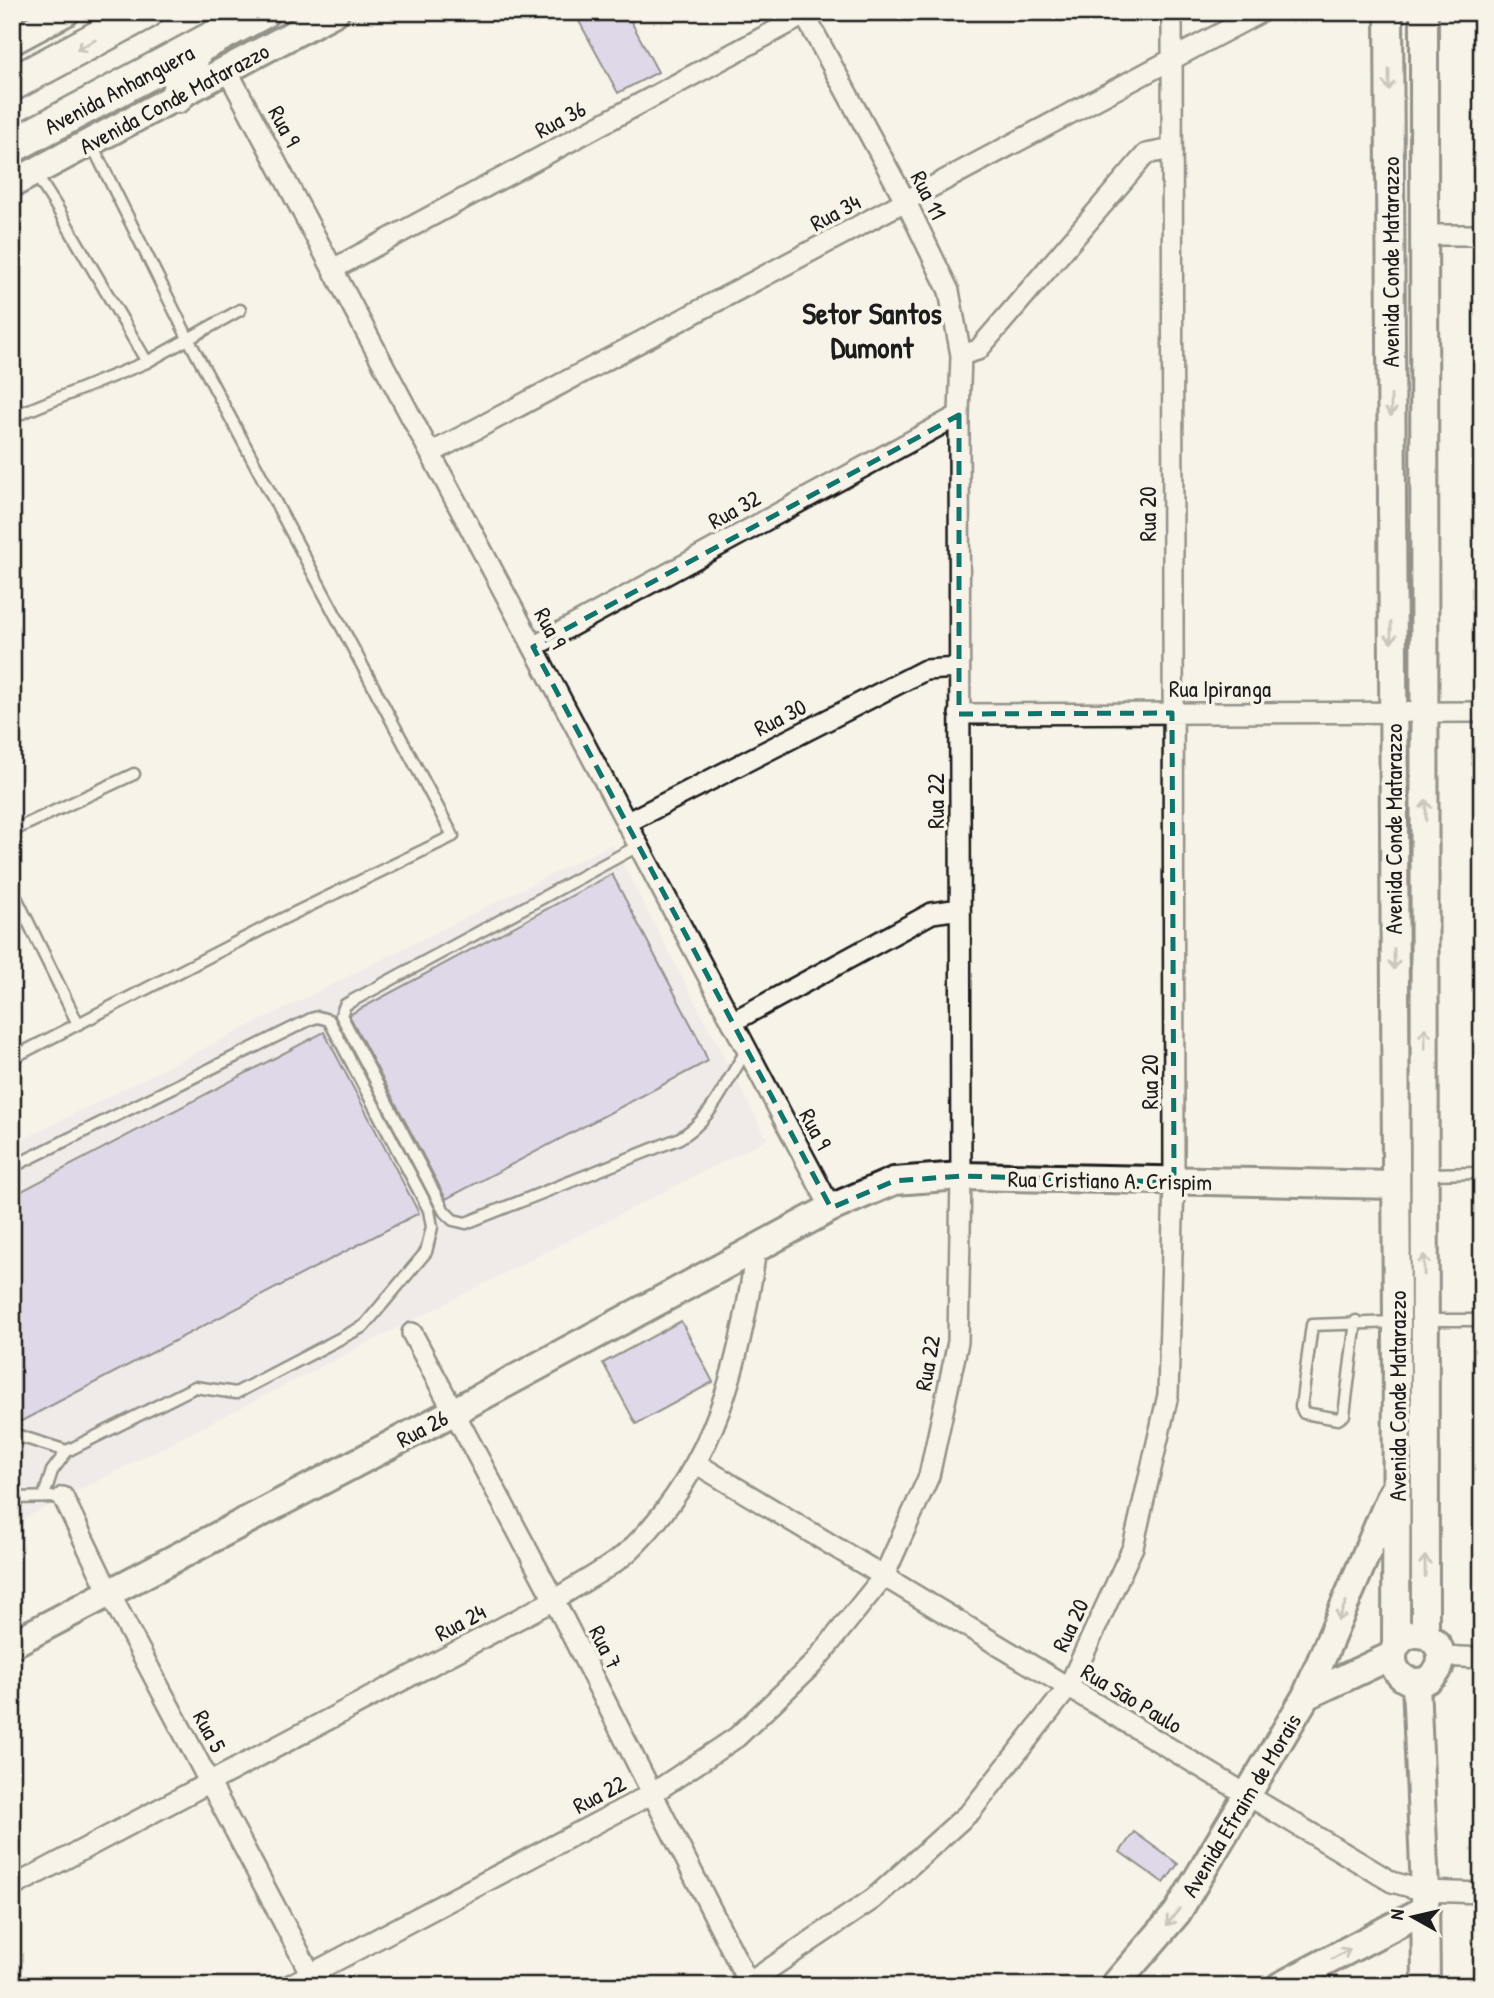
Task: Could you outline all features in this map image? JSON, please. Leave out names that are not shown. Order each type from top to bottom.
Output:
[{"type":"highway","points":[[12,84],[146,12]]},
{"type":"highway","name":"Avenida Anhanguera","points":[[12,146],[262,12]]},
{"type":"highway","points":[[177,96],[196,48]]},
{"type":"street","points":[[12,41],[66,12]]},
{"type":"street","name":"Avenida Conde Matarazzo","points":[[23,178],[335,12]]},
{"type":"street","name":"Rua 20","points":[[747,1985],[873,1899],[971,1811],[1068,1688],[1133,1547],[1168,1395],[1174,1182],[1172,12]]},
{"type":"street","name":"Rua 34","points":[[431,453],[1261,12]]},
{"type":"street","name":"Avenida Conde Matarazzo","points":[[1389,12],[1397,1322],[1394,1651]]},
{"type":"street","name":"Avenida Conde Matarazzo","points":[[1424,12],[1425,1635]]},
{"type":"street","name":"Rua 11","points":[[806,13],[906,202],[949,291],[961,355],[959,415]]},
{"type":"street","name":"Rua 36","points":[[333,269],[806,13]]},
{"type":"street","name":"Rua 9","points":[[228,69],[831,1208]]},
{"type":"street","points":[[961,355],[978,350],[1146,154],[1172,149]]},
{"type":"street","points":[[1424,235],[1482,235]]},
{"type":"street","name":"Rua 32","points":[[533,647],[959,415]]},
{"type":"street","name":"Rua 22","points":[[288,1986],[314,1980],[653,1793],[737,1737],[813,1664],[884,1576],[929,1476],[958,1342],[961,1176],[959,415]]},
{"type":"street","name":"Rua 30","points":[[626,823],[925,670],[959,668]]},
{"type":"street","name":"Rua Ipiranga","points":[[960,714],[1482,712]]},
{"type":"street","points":[[732,1022],[932,913],[960,909]]},
{"type":"street","name":"Rua Cristiano A. Crispim","points":[[831,1208],[894,1181],[961,1176],[1396,1185]]},
{"type":"street","name":"Rua 26","points":[[12,1644],[453,1412],[831,1208]]},
{"type":"street","name":"Rua 24","points":[[12,1887],[554,1600],[629,1551],[670,1504],[697,1464],[722,1410],[747,1317],[756,1248]]},
{"type":"street","points":[[1397,1322],[1424,1320]]},
{"type":"street","name":"Rua 7","points":[[412,1333],[554,1600],[747,1985]]},
{"type":"street","name":"Rua São Paulo","points":[[697,1464],[1392,1882],[1425,1900],[1482,1893]]},
{"type":"street","points":[[1306,1696],[1397,1480]]},
{"type":"street","name":"Rua 5","points":[[53,1496],[109,1592],[314,1980]]},
{"type":"street","points":[[1412,1634],[1425,1635],[1436,1645],[1442,1656],[1436,1673],[1430,1680],[1416,1683],[1403,1678],[1394,1668],[1394,1651],[1412,1634]]},
{"type":"street","name":"Avenida Efraim de Morais","points":[[1114,1986],[1177,1913],[1306,1696],[1394,1651]]},
{"type":"street","points":[[1442,1656],[1482,1658]]},
{"type":"street","points":[[1416,1683],[1426,1986]]},
{"type":"street","points":[[1280,1986],[1425,1900]]},
{"type":"lane","points":[[12,1058],[276,922],[453,836],[189,340],[91,142]]},
{"type":"lane","points":[[23,178],[56,206],[147,362]]},
{"type":"lane","points":[[12,416],[147,362],[240,310]]},
{"type":"lane","points":[[12,831],[134,774]]},
{"type":"lane","points":[[638,846],[350,1002],[342,1010],[341,1015],[444,1211],[453,1220],[466,1223],[692,1132],[703,1122],[747,1050]]},
{"type":"lane","points":[[12,889],[78,1024]]},
{"type":"lane","points":[[12,1167],[318,1017],[329,1020],[429,1210],[432,1227],[426,1252],[364,1326],[236,1393],[195,1387],[67,1451],[52,1471],[53,1496],[12,1498]]},
{"type":"lane","points":[[1425,1174],[1482,1173]]},
{"type":"lane","points":[[1424,1320],[1482,1320]]},
{"type":"lane","points":[[1356,1321],[1344,1415],[1338,1419],[1304,1413],[1301,1407],[1311,1326],[1356,1321],[1397,1322]]},
{"type":"lane","points":[[16,1435],[67,1451]]},
{"type":"highlighted area","points":[[959,415],[959,714],[1172,713],[1174,1182],[961,1176],[894,1181],[831,1208],[533,647]]},
{"type":"shaded area","points":[[612,844],[767,1139],[17,1522],[12,1512],[12,1145]]},
{"type":"building","points":[[574,12],[626,12],[658,72],[618,93]]},
{"type":"building","points":[[612,874],[708,1061],[446,1199],[349,1015]]},
{"type":"building","points":[[324,1032],[419,1213],[12,1426],[12,1196]]},
{"type":"building","points":[[681,1321],[713,1382],[636,1424],[603,1363]]},
{"type":"building","points":[[1134,1832],[1178,1864],[1164,1883],[1120,1852]]},
{"type":"district","name":"Setor Santos Dumont","points":[[872,330]]}]
